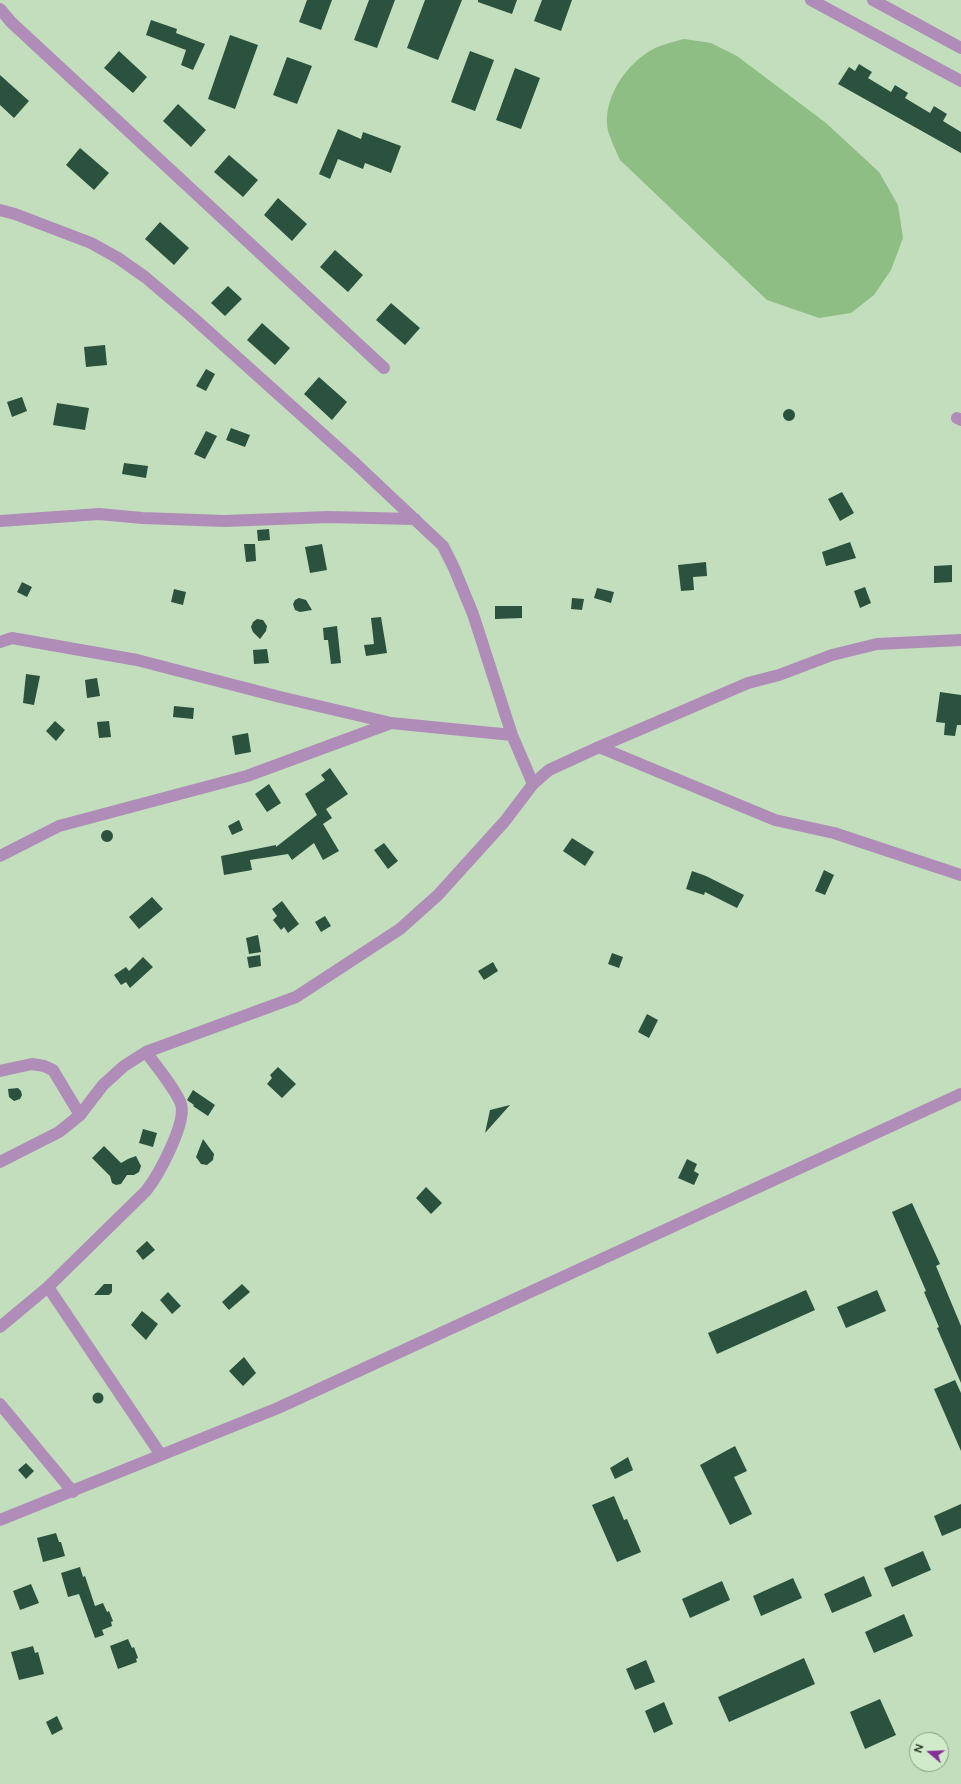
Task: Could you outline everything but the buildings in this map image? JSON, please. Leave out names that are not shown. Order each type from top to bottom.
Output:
[{"type":"street","points":[[811,0],[961,81]]},
{"type":"street","points":[[872,0],[961,48]]},
{"type":"street","points":[[0,9],[11,22],[384,368]]},
{"type":"street","points":[[0,210],[15,214],[92,243],[118,258],[145,277],[196,320],[415,519],[442,546],[461,582],[494,676],[512,735],[533,784]]},
{"type":"street","points":[[0,521],[99,514],[142,518],[225,521],[328,517],[415,519]]},
{"type":"street","points":[[0,642],[12,638],[137,660],[280,697],[391,723],[512,735]]},
{"type":"street","points":[[0,1162],[60,1132],[80,1114],[103,1085],[124,1066],[146,1052],[296,997],[400,929],[438,895],[505,821],[533,784],[549,770],[748,683],[853,649],[877,644],[961,640]]},
{"type":"street","points":[[0,856],[59,826],[247,776],[391,723]]},
{"type":"street","points":[[599,747],[775,820],[834,833],[961,875]]},
{"type":"street","points":[[0,1327],[48,1287],[146,1191],[157,1177],[169,1155],[182,1112],[181,1105],[146,1052]]},
{"type":"street","points":[[0,1070],[32,1064],[44,1066],[53,1070],[80,1114]]},
{"type":"street","points":[[0,1520],[73,1492],[278,1408],[961,1094]]},
{"type":"street","points":[[48,1287],[161,1455]]},
{"type":"street","points":[[0,1404],[73,1492]]},
{"type":"green space","points":[[684,39],[711,43],[737,56],[826,123],[879,172],[898,205],[903,238],[891,270],[874,295],[851,313],[819,318],[767,300],[620,160],[609,134],[607,121],[608,108],[619,82],[628,70],[648,52],[660,46]]}]
